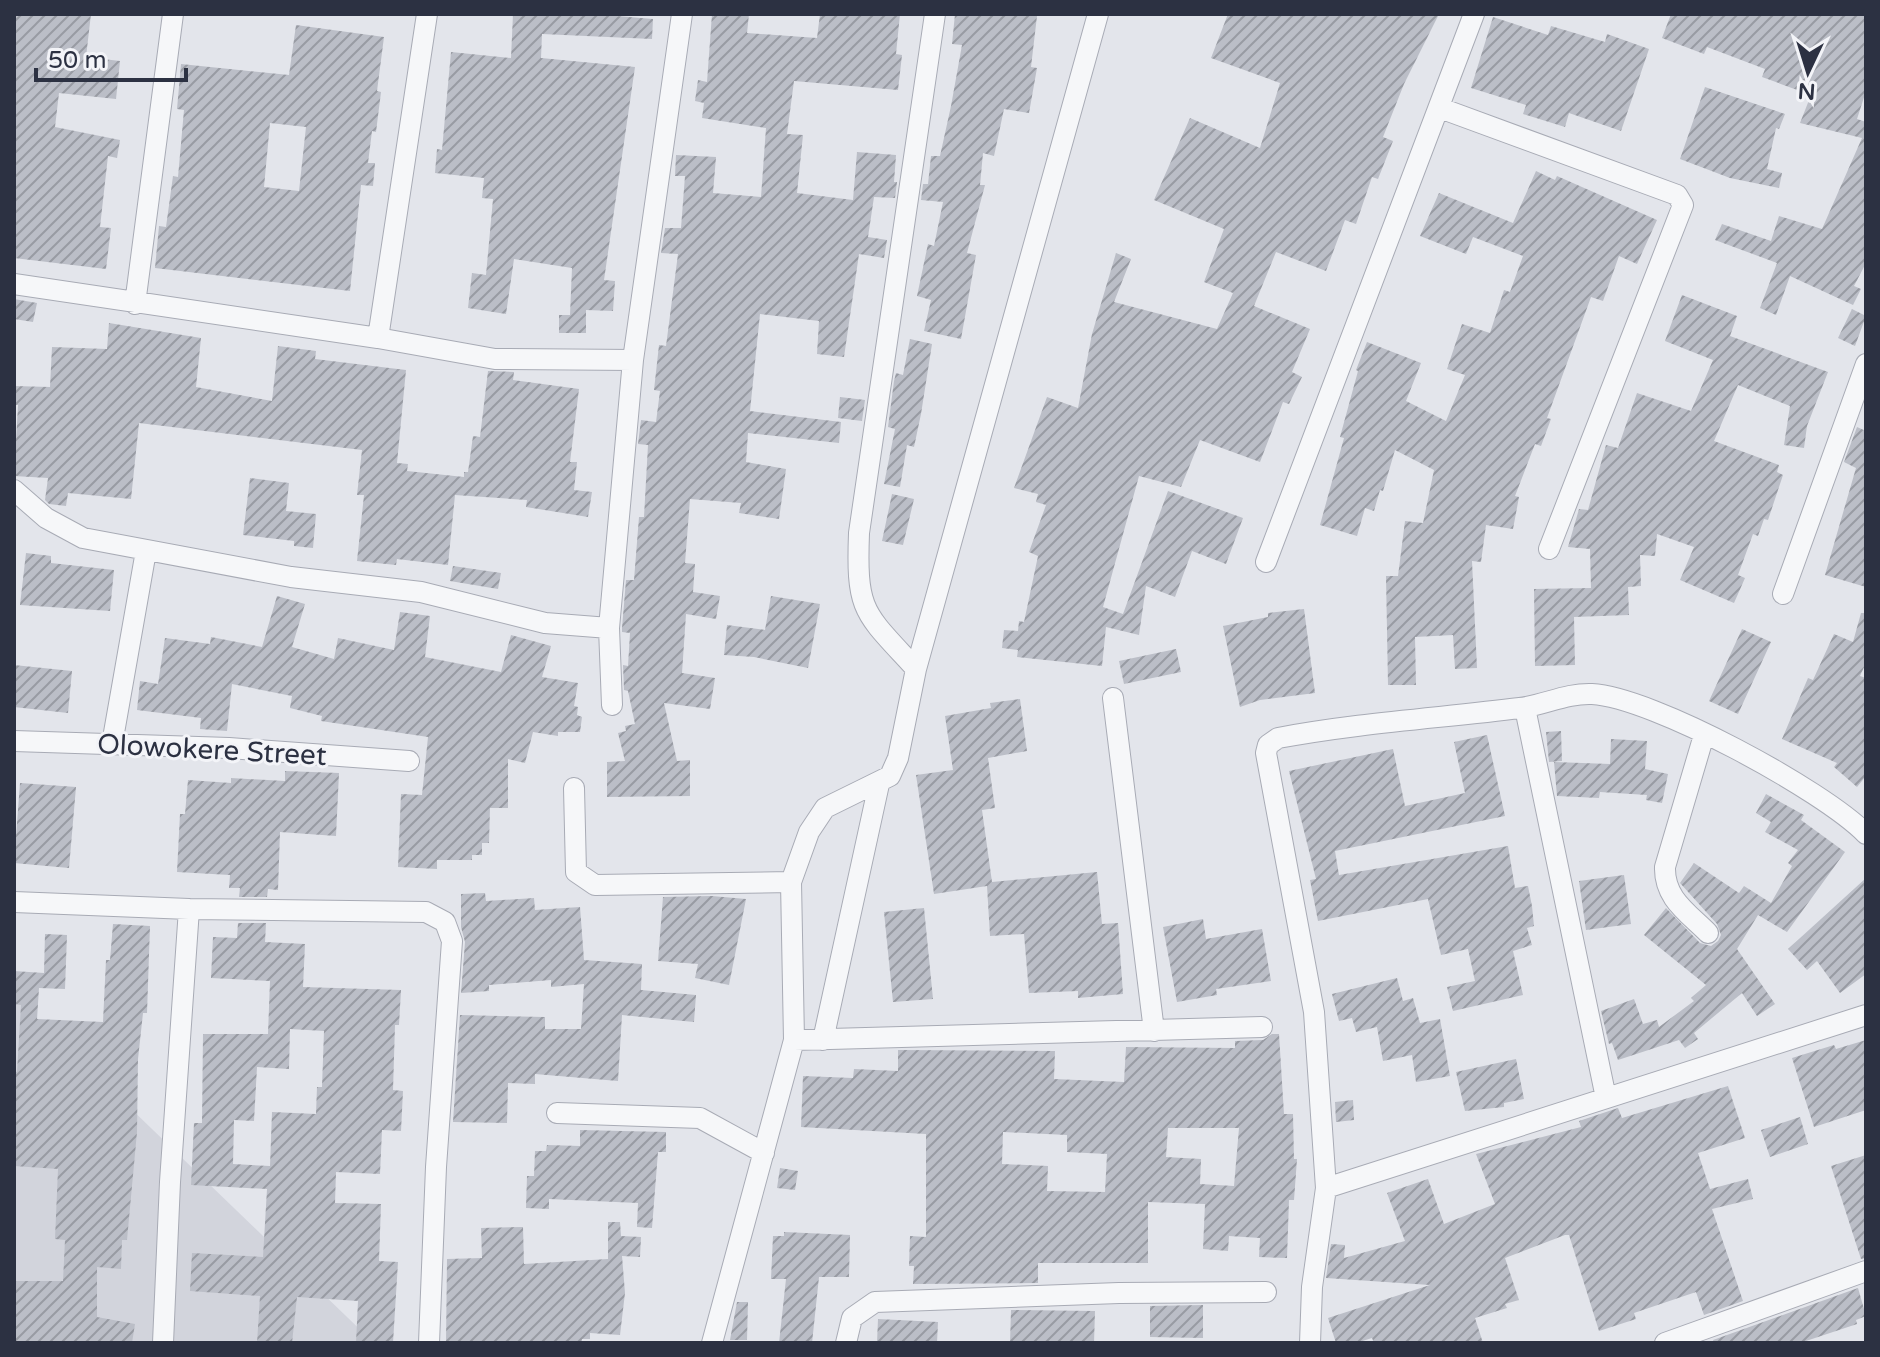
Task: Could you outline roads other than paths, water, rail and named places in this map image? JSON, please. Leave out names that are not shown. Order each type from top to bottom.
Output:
[{"type":"street","points":[[135,304],[173,14]]},
{"type":"street","points":[[378,338],[427,14]]},
{"type":"street","points":[[612,705],[609,628],[633,360],[682,14]]},
{"type":"street","points":[[916,669],[869,617],[860,598],[859,533],[935,14]]},
{"type":"street","points":[[712,1343],[794,1040],[791,882],[809,832],[825,808],[853,792],[879,784],[890,776],[898,758],[916,669],[1098,14]]},
{"type":"street","points":[[1266,562],[1474,14]]},
{"type":"street","points":[[1440,108],[1677,195],[1683,205],[1549,549]]},
{"type":"street","points":[[14,284],[378,338],[495,359],[633,360]]},
{"type":"street","points":[[1783,594],[1866,364]]},
{"type":"street","points":[[14,490],[66,531],[146,551],[291,577],[421,592],[545,623],[609,628]]},
{"type":"street","points":[[112,744],[146,551]]},
{"type":"street","points":[[1310,1343],[1312,1287],[1326,1188],[1314,1012],[1266,753],[1268,745],[1278,738],[1358,723],[1525,708],[1567,695],[1608,696],[1704,735],[1814,791],[1866,834]]},
{"type":"street","points":[[1113,698],[1154,1031]]},
{"type":"street","points":[[1525,708],[1606,1098]]},
{"type":"street","points":[[1704,735],[1665,867],[1665,881],[1667,893],[1708,933]]},
{"type":"street","name":"Olowokere Street","points":[[14,741],[409,761]]},
{"type":"street","points":[[823,1040],[879,784]]},
{"type":"street","points":[[574,788],[576,872],[595,885],[791,882]]},
{"type":"street","points":[[14,902],[189,909],[426,912],[445,922],[452,941],[436,1167],[429,1343]]},
{"type":"street","points":[[163,1343],[170,1182],[189,909]]},
{"type":"street","points":[[1326,1188],[1866,1015]]},
{"type":"street","points":[[794,1040],[1262,1027]]},
{"type":"street","points":[[557,1113],[700,1118],[764,1153]]},
{"type":"street","points":[[1665,1343],[1866,1271]]},
{"type":"street","points":[[846,1343],[852,1318],[875,1302],[1119,1293],[1266,1292]]}]
